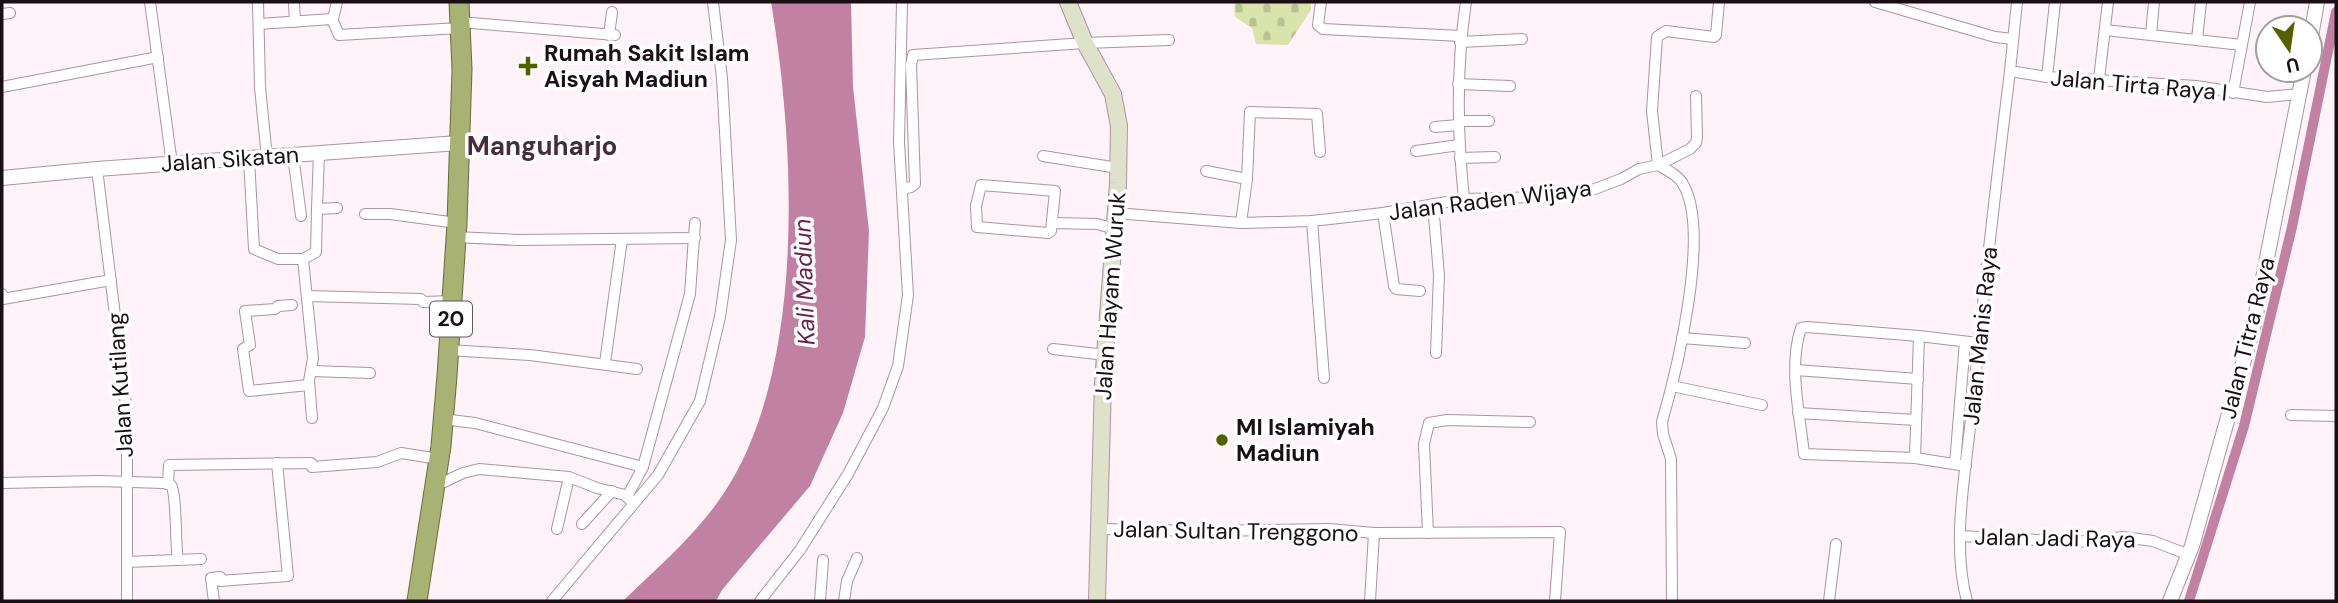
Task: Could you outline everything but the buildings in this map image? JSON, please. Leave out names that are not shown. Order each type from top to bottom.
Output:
[{"type":"highway","name":"20","points":[[417,601],[439,459],[449,350],[462,69],[459,2]]},
{"type":"main road","name":"Jalan Hayam Wuruk","points":[[1068,2],[1115,102],[1119,126],[1106,355],[1097,601]]},
{"type":"street","points":[[150,2],[172,164]]},
{"type":"street","points":[[258,2],[260,88],[267,158]]},
{"type":"street","points":[[294,2],[295,22]]},
{"type":"street","points":[[337,2],[333,19],[339,35],[460,25],[612,35],[612,12]]},
{"type":"street","points":[[552,601],[631,501],[659,475],[700,401],[713,351],[731,240],[722,78],[713,2]]},
{"type":"street","points":[[761,601],[800,550],[848,474],[883,408],[898,366],[908,295],[900,142],[902,2]]},
{"type":"street","points":[[1321,2],[1318,25],[1323,29],[1461,39],[1522,39]]},
{"type":"street","points":[[1464,199],[1459,145],[1458,84],[1466,2]]},
{"type":"street","points":[[1672,601],[1671,459],[1662,434],[1662,422],[1682,338],[1695,251],[1690,203],[1681,181],[1658,165],[1652,111],[1657,37],[1666,31],[1714,37],[1719,2]]},
{"type":"street","points":[[1875,2],[1995,37],[2012,39]]},
{"type":"street","points":[[2010,71],[2017,2]]},
{"type":"street","points":[[2047,77],[2054,2]]},
{"type":"street","points":[[2099,79],[2108,2]]},
{"type":"street","points":[[2151,34],[2154,2]]},
{"type":"street","points":[[2197,39],[2201,2]]},
{"type":"street","points":[[2233,93],[2250,2]]},
{"type":"street","points":[[259,24],[333,19]]},
{"type":"street","points":[[2105,30],[2242,44]]},
{"type":"street","points":[[902,189],[915,184],[911,65],[913,55],[1168,40]]},
{"type":"street","points":[[2,87],[158,57]]},
{"type":"street","name":"Jalan Tirta Raya I","points":[[2010,71],[2047,77],[2196,86],[2267,97],[2300,94]]},
{"type":"street","name":"Jalan Manis Raya","points":[[1967,601],[1962,576],[1961,465],[2010,71]]},
{"type":"street","points":[[1458,84],[1510,86]]},
{"type":"street","name":"Jalan Titra Raya","points":[[2170,601],[2189,555],[2237,391],[2254,324],[2302,84]]},
{"type":"street","name":"Jalan Raden Wijaya","points":[[1053,223],[1097,225],[1115,221],[1312,221],[1383,213],[1464,199],[1571,194],[1600,188],[1690,149],[1696,144],[1696,96]]},
{"type":"street","points":[[1241,223],[1247,179],[1250,112],[1317,114],[1320,152]]},
{"type":"street","points":[[1435,127],[1489,121]]},
{"type":"street","name":"Jalan Sikatan","points":[[2,178],[459,143]]},
{"type":"street","points":[[1416,150],[1459,145]]},
{"type":"street","points":[[249,159],[254,249],[278,259],[303,259],[316,251],[319,153]]},
{"type":"street","points":[[293,155],[300,216]]},
{"type":"street","points":[[1043,156],[1118,168]]},
{"type":"street","points":[[1460,158],[1495,157]]},
{"type":"street","name":"Jalan Kutilang","points":[[97,169],[127,413],[127,601]]},
{"type":"street","points":[[1206,171],[1247,179]]},
{"type":"street","name":"Jalan Raden Wijaya","points":[[981,184],[1055,191],[1053,223],[1048,233],[977,227],[976,206],[981,184]]},
{"type":"street","points":[[1433,204],[1439,275],[1436,353]]},
{"type":"street","points":[[317,209],[337,208]]},
{"type":"street","points":[[1383,213],[1394,286],[1396,289],[1420,291]]},
{"type":"street","points":[[365,214],[390,214],[456,230],[518,240],[695,238]]},
{"type":"street","points":[[1312,221],[1324,379]]},
{"type":"street","points":[[631,501],[643,467],[690,294],[695,223]]},
{"type":"street","points":[[605,363],[622,239]]},
{"type":"street","points":[[303,259],[313,358],[309,385],[312,418]]},
{"type":"street","points":[[2,294],[3,299],[111,280]]},
{"type":"street","points":[[307,296],[452,301]]},
{"type":"street","points":[[292,305],[245,311],[250,345],[243,348],[249,391],[309,385]]},
{"type":"street","points":[[1965,342],[1961,465],[1916,458],[1804,454],[1796,370],[1801,328],[1978,343]]},
{"type":"street","points":[[1916,458],[1919,336]]},
{"type":"street","points":[[1682,338],[1745,343]]},
{"type":"street","points":[[1054,349],[1106,355]]},
{"type":"street","points":[[449,350],[530,355],[637,369]]},
{"type":"street","points":[[1796,370],[1918,379]]},
{"type":"street","points":[[311,371],[370,373]]},
{"type":"street","points":[[1672,386],[1762,405]]},
{"type":"street","points":[[1798,413],[1916,420]]},
{"type":"street","points":[[2291,415],[2336,416]]},
{"type":"street","points":[[442,419],[475,423],[643,467]]},
{"type":"street","points":[[1427,533],[1424,444],[1429,423],[1447,420],[1530,422]]},
{"type":"street","points":[[168,484],[169,465],[311,463],[312,467],[376,462],[401,453],[439,459]]},
{"type":"street","points":[[215,601],[211,578],[220,577],[220,581],[288,576],[277,463]]},
{"type":"street","points":[[435,483],[479,469],[569,477],[612,491],[631,501]]},
{"type":"street","points":[[558,530],[569,477]]},
{"type":"street","points":[[2,484],[99,481],[168,484],[175,492],[174,520],[178,560]]},
{"type":"street","points":[[582,524],[612,491]]},
{"type":"street","name":"Jalan Sultan Trenggono","points":[[1098,528],[1205,531],[1329,529],[1374,534],[1560,532],[1555,601]]},
{"type":"street","points":[[1370,601],[1374,534]]},
{"type":"street","name":"Jalan Jadi Raya","points":[[1961,536],[2076,542],[2123,537],[2153,541],[2189,555]]},
{"type":"street","points":[[1829,601],[1836,544]]},
{"type":"street","points":[[844,601],[847,581],[857,558]]},
{"type":"street","points":[[127,562],[201,559]]},
{"type":"street","points":[[820,601],[823,560]]},
{"type":"green space","points":[[1234,2],[1311,2],[1311,10],[1288,45],[1256,44],[1252,28],[1235,17]]},
{"type":"water","name":"Kali Madiun","points":[[771,2],[851,2],[853,87],[869,231],[865,337],[843,413],[810,486],[722,590],[716,601],[623,601],[689,536],[724,493],[751,442],[770,383],[782,320],[788,254],[789,187],[779,59]]},
{"type":"waterway","points":[[2189,601],[2244,426],[2292,227],[2336,12]]},
{"type":"place","name":"Rumah Sakit Islam Aisyah Madiun","points":[[528,66]]},
{"type":"place","name":"MI Islamiyah Madiun","points":[[1222,440]]},
{"type":"district","name":"Manguharjo","points":[[542,146]]}]
